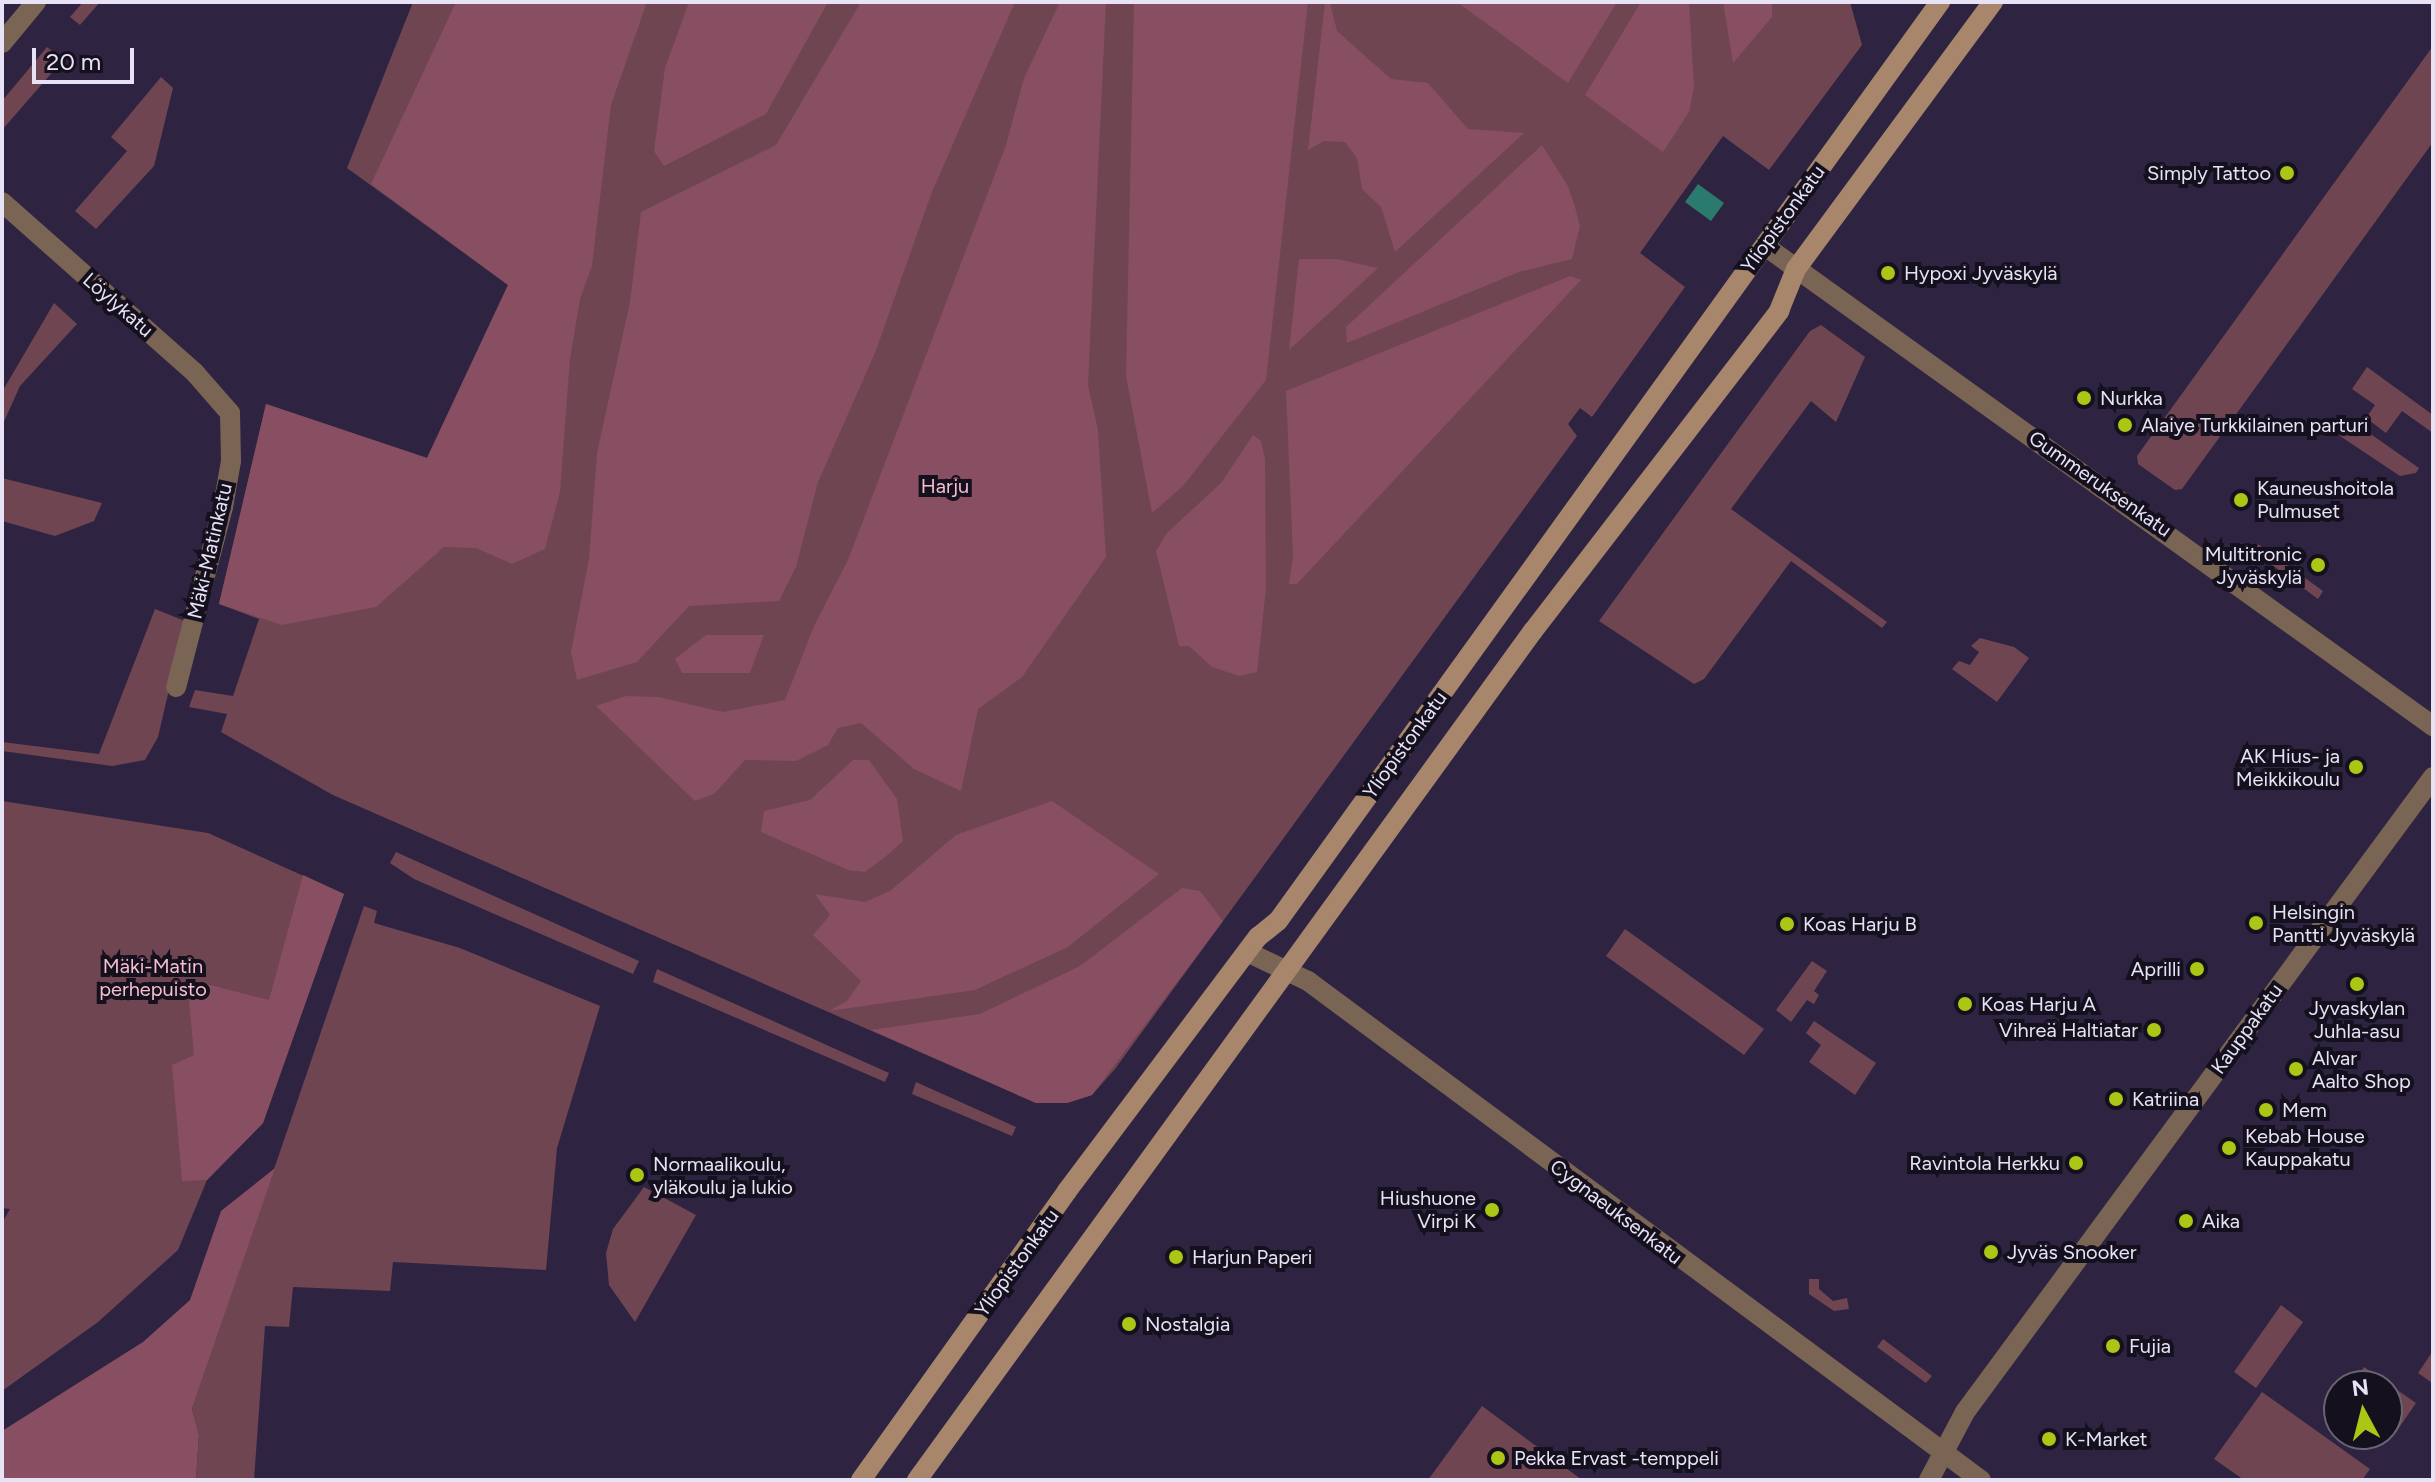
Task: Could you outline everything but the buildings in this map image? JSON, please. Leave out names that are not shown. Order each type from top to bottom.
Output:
[{"type":"main road","name":"Yliopistonkatu","points":[[861,1480],[1247,952],[1278,921],[1940,2]]},
{"type":"main road","name":"Yliopistonkatu","points":[[917,1480],[1533,631],[1779,311],[1796,269],[1993,2]]},
{"type":"street","points":[[2,43],[36,2]]},
{"type":"street","name":"Löylykatu","points":[[2,202],[195,373],[230,413]]},
{"type":"street","name":"Gummeruksenkatu","points":[[1765,246],[2433,726]]},
{"type":"street","name":"Mäki-Matinkatu","points":[[176,687],[223,507],[231,461],[230,413]]},
{"type":"street","name":"Kauppakatu","points":[[1929,1480],[1945,1455],[1965,1412],[2433,777]]},
{"type":"street","name":"Cygnaeuksenkatu","points":[[1247,952],[1288,968],[1981,1480]]},
{"type":"green space","points":[[83,2],[100,2],[80,25],[70,17]]},
{"type":"green space","name":"Harju","points":[[413,2],[1850,2],[1862,45],[1769,170],[1723,136],[1640,253],[1685,287],[1592,417],[1580,408],[1568,424],[1577,436],[1115,1069],[1092,1095],[1067,1103],[1036,1103],[333,795],[221,732],[227,714],[189,707],[195,690],[233,696],[259,619],[219,604],[266,404],[427,458],[508,285],[347,168]]},
{"type":"green space","points":[[456,2],[647,2],[611,105],[592,266],[580,299],[570,359],[560,492],[545,549],[512,564],[476,548],[444,547],[376,607],[282,625],[219,604],[266,404],[427,458],[508,285],[371,184]]},
{"type":"green space","points":[[689,2],[828,2],[766,114],[664,166],[654,151],[665,68]]},
{"type":"green space","points":[[861,2],[1015,2],[932,192],[875,353],[818,482],[796,567],[779,601],[689,606],[637,662],[577,680],[571,652],[589,559],[597,453],[630,302],[641,212],[776,145]]},
{"type":"green space","points":[[1060,2],[1106,2],[1088,385],[1098,430],[1106,557],[1022,677],[978,709],[961,791],[914,769],[861,723],[838,728],[828,745],[796,761],[745,760],[714,794],[695,801],[596,706],[626,696],[658,697],[723,712],[785,700],[814,626],[848,560],[1006,145],[1024,78]]},
{"type":"green space","points":[[1134,2],[1308,2],[1266,380],[1183,486],[1152,513],[1126,376]]},
{"type":"green space","points":[[1325,2],[1330,2],[1337,31],[1391,79],[1428,83],[1468,129],[1524,133],[1395,252],[1381,207],[1362,189],[1357,158],[1345,142],[1324,141],[1308,150]]},
{"type":"green space","points":[[1457,2],[1617,2],[1568,83]]},
{"type":"green space","points":[[1641,2],[1689,2],[1694,87],[1689,112],[1663,152],[1585,95]]},
{"type":"green space","points":[[1723,2],[1772,2],[1772,17],[1733,63]]},
{"type":"green space","points":[[2433,46],[2433,142],[2182,489],[2175,490],[2138,464],[2137,456]]},
{"type":"green space","points":[[47,47],[63,60],[2,130],[2,101]]},
{"type":"green space","points":[[161,77],[173,88],[154,166],[96,229],[75,211],[127,151],[111,137]]},
{"type":"green space","points":[[1542,145],[1568,186],[1580,226],[1572,259],[1519,272],[1347,343],[1346,327]]},
{"type":"green space","points":[[1299,259],[1337,259],[1378,268],[1289,350]]},
{"type":"green space","points":[[1570,276],[1581,280],[1297,584],[1289,584],[1293,556],[1286,391]]},
{"type":"green space","points":[[54,303],[77,324],[20,386],[2,426],[2,392]]},
{"type":"green space","points":[[1821,325],[1865,357],[1836,422],[1811,401],[1731,509],[1887,622],[1882,628],[1791,561],[1704,679],[1694,684],[1599,621],[1810,331]]},
{"type":"green space","points":[[2367,367],[2433,415],[2433,433],[2402,411],[2386,433],[2366,418],[2375,405],[2352,389]]},
{"type":"green space","points":[[2348,418],[2419,468],[2416,473],[2400,476],[2337,434]]},
{"type":"green space","points":[[1253,435],[1261,441],[1265,459],[1266,588],[1257,672],[1239,676],[1212,667],[1189,646],[1179,646],[1156,551],[1167,533],[1221,483]]},
{"type":"green space","points":[[2,478],[102,503],[94,521],[55,536],[2,521]]},
{"type":"green space","points":[[2258,544],[2323,591],[2318,599],[2253,551]]},
{"type":"green space","points":[[155,609],[185,621],[158,737],[145,760],[112,766],[2,751],[2,742],[99,754]]},
{"type":"green space","points":[[706,635],[764,635],[750,673],[682,673],[675,659]]},
{"type":"green space","points":[[1980,638],[2014,647],[2029,658],[1997,702],[1952,669],[1959,661],[1970,665],[1979,652],[1971,646]]},
{"type":"green space","points":[[853,760],[869,760],[897,799],[903,841],[885,857],[865,872],[848,870],[761,832],[764,811],[810,800]]},
{"type":"green space","name":"Mäki-Matin perhepuisto","points":[[2,801],[208,833],[344,894],[263,1123],[207,1180],[178,1250],[98,1322],[2,1391],[2,1223],[10,1209],[2,1208]]},
{"type":"green space","points":[[1052,801],[1159,874],[1068,947],[975,990],[829,1011],[847,1001],[861,981],[813,935],[830,915],[815,894],[865,902],[890,891],[956,835]]},
{"type":"green space","points":[[396,852],[639,961],[633,974],[414,879],[390,863]]},
{"type":"green space","points":[[303,875],[344,894],[263,1123],[207,1180],[182,1181],[172,1065],[194,1055],[187,979],[269,1000]]},
{"type":"green space","points":[[1182,888],[1200,891],[1223,921],[1092,1095],[1067,1103],[1036,1103],[871,1030],[980,1014],[1080,966]]},
{"type":"green space","points":[[364,906],[377,911],[374,923],[460,948],[600,1006],[557,1148],[546,1270],[393,1262],[390,1291],[293,1287],[289,1327],[265,1326],[254,1480],[196,1480],[199,1435],[192,1409]]},
{"type":"green space","points":[[1625,929],[1764,1029],[1744,1055],[1606,956]]},
{"type":"green space","points":[[1812,961],[1827,971],[1814,991],[1819,995],[1814,1004],[1807,1000],[1791,1022],[1776,1010]]},
{"type":"green space","points":[[657,969],[889,1073],[885,1082],[653,982]]},
{"type":"green space","points":[[1814,1021],[1876,1063],[1855,1095],[1809,1062],[1821,1045],[1806,1033]]},
{"type":"green space","points":[[916,1082],[1016,1127],[1012,1136],[912,1094]]},
{"type":"green space","points":[[275,1168],[192,1409],[199,1435],[196,1480],[2,1480],[2,1431],[143,1342],[190,1300],[221,1211]]},
{"type":"green space","points":[[644,1187],[696,1215],[635,1322],[609,1285],[606,1253],[613,1229]]},
{"type":"green space","points":[[1809,1279],[1819,1279],[1819,1289],[1833,1301],[1847,1298],[1849,1309],[1834,1311],[1809,1294]]},
{"type":"green space","points":[[2281,1305],[2303,1322],[2256,1388],[2234,1372]]},
{"type":"green space","points":[[1883,1339],[1932,1376],[1926,1383],[1877,1347]]},
{"type":"green space","points":[[2433,1351],[2433,1379],[2431,1382],[2418,1373]]},
{"type":"green space","points":[[2262,1392],[2323,1435],[2323,1450],[2343,1450],[2370,1469],[2362,1480],[2244,1480],[2214,1459]]},
{"type":"green space","points":[[2403,1394],[2416,1403],[2403,1422]]},
{"type":"green space","points":[[1482,1406],[1582,1480],[1428,1480]]},
{"type":"shaded area","points":[[1698,184],[1724,203],[1711,221],[1685,202]]},
{"type":"place","name":"Simply Tattoo","points":[[2287,173]]},
{"type":"place","name":"Hypoxi Jyväskylä","points":[[1888,273]]},
{"type":"place","name":"Nurkka","points":[[2084,398]]},
{"type":"place","name":"Alaiye Turkkilainen parturi","points":[[2125,425]]},
{"type":"place","name":"Kauneushoitola Pulmuset","points":[[2241,500]]},
{"type":"place","name":"Multitronic Jyväskylä","points":[[2318,565]]},
{"type":"place","name":"AK Hius- ja Meikkikoulu","points":[[2356,767]]},
{"type":"place","name":"Helsingin Pantti Jyväskylä","points":[[2256,923]]},
{"type":"place","name":"Koas Harju B","points":[[1787,924]]},
{"type":"place","name":"Aprilli","points":[[2197,969]]},
{"type":"place","name":"Jyvaskylan Juhla-asu","points":[[2357,984]]},
{"type":"place","name":"Koas Harju A","points":[[1965,1004]]},
{"type":"place","name":"Vihreä Haltiatar","points":[[2154,1030]]},
{"type":"place","name":"Alvar Aalto Shop","points":[[2296,1069]]},
{"type":"place","name":"Katriina","points":[[2116,1099]]},
{"type":"place","name":"Mem","points":[[2266,1110]]},
{"type":"place","name":"Kebab House Kauppakatu","points":[[2229,1148]]},
{"type":"place","name":"Ravintola Herkku","points":[[2076,1163]]},
{"type":"place","name":"Normaalikoulu, yläkoulu ja lukio","points":[[637,1175]]},
{"type":"place","name":"Hiushuone Virpi K","points":[[1492,1210]]},
{"type":"place","name":"Aika","points":[[2186,1221]]},
{"type":"place","name":"Jyväs Snooker","points":[[1991,1252]]},
{"type":"place","name":"Harjun Paperi","points":[[1176,1257]]},
{"type":"place","name":"Nostalgia","points":[[1129,1324]]},
{"type":"place","name":"Fujia","points":[[2113,1346]]},
{"type":"place","name":"K-Market","points":[[2049,1439]]},
{"type":"place","name":"Pekka Ervast -temppeli","points":[[1498,1458]]}]
